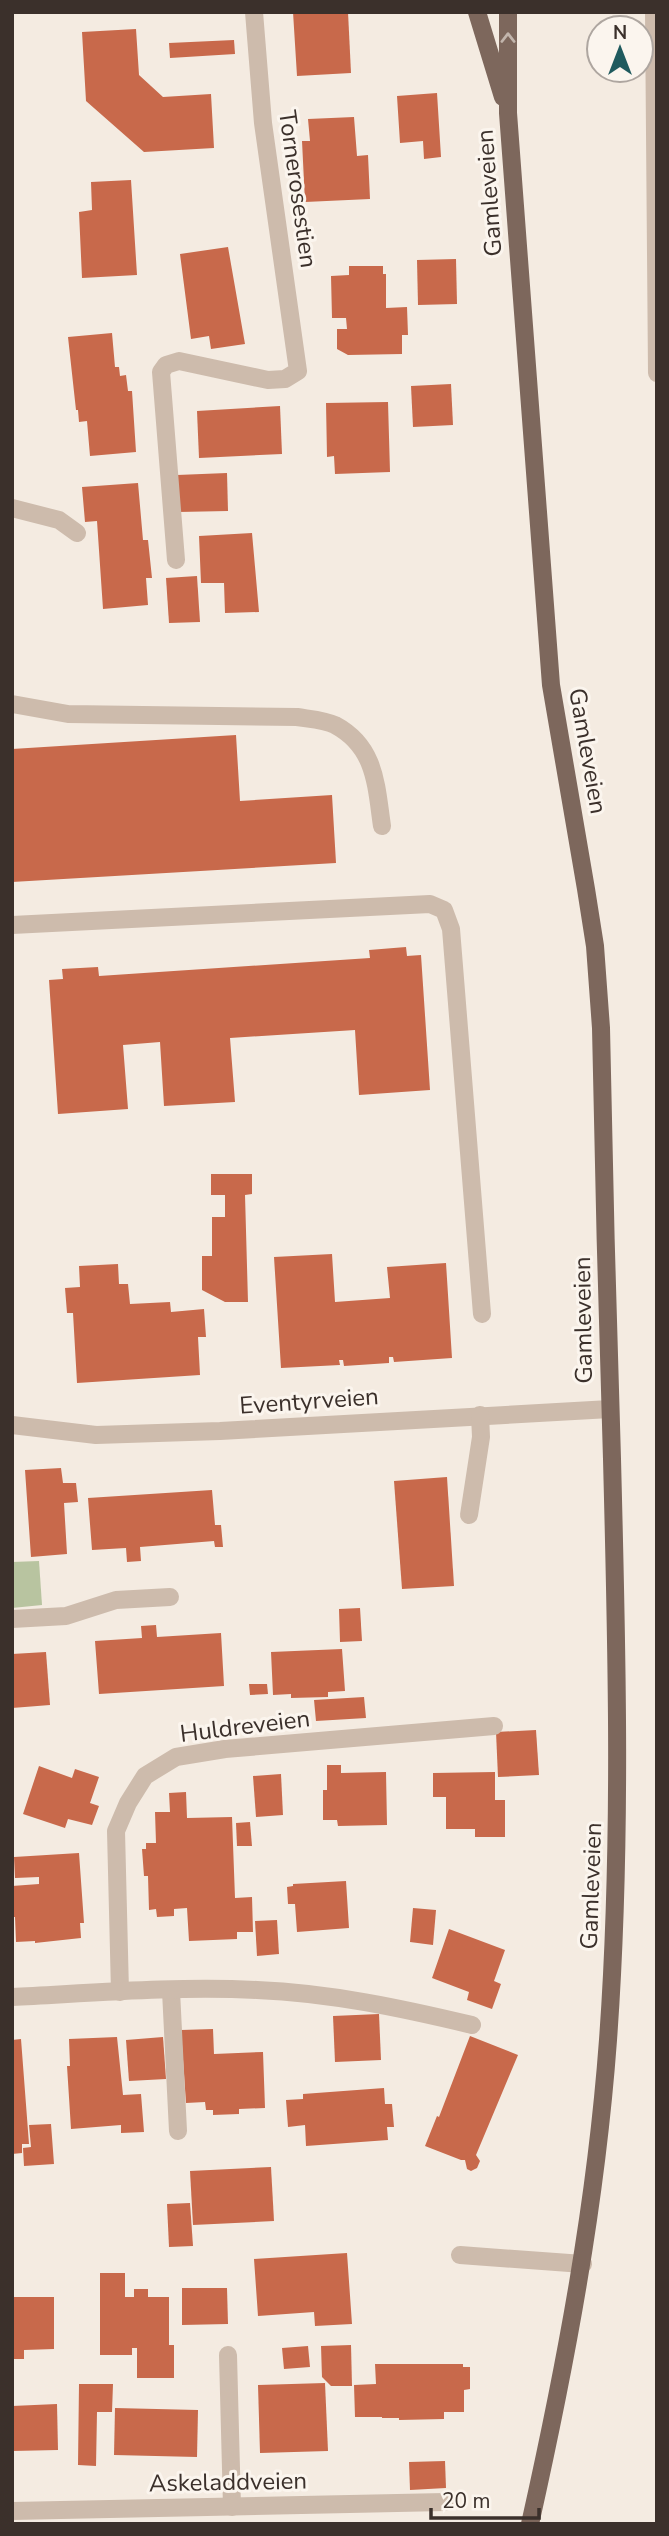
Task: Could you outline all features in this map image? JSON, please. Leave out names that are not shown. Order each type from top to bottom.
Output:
[{"type":"main road","name":"Gamleveien","points":[[477,12],[508,113]]},
{"type":"main road","name":"Gamleveien","points":[[508,12],[508,113],[551,685],[595,946],[601,1028],[618,1758],[616,1913],[602,2109],[583,2264],[556,2407],[530,2524]]},
{"type":"street","name":"Tornerosestien","points":[[176,560],[161,372],[166,365],[179,361],[268,380],[285,379],[298,371],[263,123],[254,12]]},
{"type":"street","points":[[653,12],[657,373]]},
{"type":"street","points":[[12,508],[32,511],[58,520],[77,533]]},
{"type":"street","points":[[12,704],[68,714],[297,716],[334,724],[359,743],[374,770],[382,826]]},
{"type":"street","points":[[12,925],[430,904],[444,910],[452,929],[482,1314]]},
{"type":"street","name":"Eventyrveien","points":[[12,1424],[96,1435],[220,1431],[610,1409]]},
{"type":"street","points":[[469,1514],[481,1437],[481,1415]]},
{"type":"street","points":[[12,1619],[66,1616],[116,1600],[170,1597]]},
{"type":"street","name":"Huldreveien","points":[[120,1992],[116,1831],[128,1803],[145,1776],[176,1757],[225,1749],[494,1726]]},
{"type":"street","points":[[12,1997],[257,1990],[386,2005],[472,2025]]},
{"type":"street","points":[[171,1991],[178,2131]]},
{"type":"street","points":[[460,2255],[583,2264]]},
{"type":"street","points":[[228,2354],[232,2507]]},
{"type":"street","name":"Askeladdveien","points":[[12,2511],[445,2502]]},
{"type":"green space","points":[[39,1561],[42,1605],[12,1608],[12,1562]]},
{"type":"building","points":[[293,12],[348,12],[351,73],[297,76]]},
{"type":"building","points":[[136,29],[139,75],[163,97],[211,94],[214,148],[144,152],[86,101],[82,32]]},
{"type":"building","points":[[234,40],[235,54],[170,58],[169,43]]},
{"type":"building","points":[[437,93],[441,157],[424,159],[423,141],[400,143],[397,96]]},
{"type":"building","points":[[354,117],[357,156],[368,155],[370,199],[305,202],[302,141],[310,141],[308,119]]},
{"type":"building","points":[[131,180],[137,275],[82,278],[79,212],[92,210],[91,182]]},
{"type":"building","points":[[228,247],[245,344],[211,349],[209,336],[191,339],[180,254]]},
{"type":"building","points":[[456,259],[457,304],[418,305],[417,260]]},
{"type":"building","points":[[349,266],[383,266],[383,274],[386,274],[386,308],[407,307],[408,335],[402,335],[402,354],[348,355],[337,349],[337,329],[347,329],[346,318],[332,318],[331,276],[349,275]]},
{"type":"building","points":[[112,333],[115,367],[119,367],[120,376],[126,375],[128,391],[132,391],[136,452],[90,456],[87,421],[79,422],[76,410],[68,337]]},
{"type":"building","points":[[451,384],[453,425],[413,427],[411,386]]},
{"type":"building","points":[[388,402],[390,472],[335,474],[334,456],[327,457],[326,403]]},
{"type":"building","points":[[280,406],[282,454],[199,458],[197,411]]},
{"type":"building","points":[[227,473],[228,511],[178,512],[177,475]]},
{"type":"building","points":[[138,483],[143,540],[148,540],[152,578],[146,578],[148,605],[103,609],[97,521],[85,522],[82,487]]},
{"type":"building","points":[[252,533],[259,612],[225,613],[224,583],[201,583],[199,536]]},
{"type":"building","points":[[197,576],[200,622],[169,623],[166,578]]},
{"type":"building","points":[[236,735],[240,801],[332,795],[336,863],[12,882],[12,749]]},
{"type":"building","points":[[406,947],[407,956],[421,955],[430,1090],[359,1095],[355,1030],[230,1038],[235,1102],[164,1106],[160,1042],[123,1045],[128,1109],[58,1114],[49,980],[63,979],[62,969],[98,967],[99,976],[370,958],[369,950]]},
{"type":"building","points":[[211,1174],[252,1174],[252,1194],[245,1195],[248,1302],[225,1302],[202,1290],[202,1256],[212,1256],[212,1217],[225,1217],[225,1195],[211,1195]]},
{"type":"building","points":[[332,1254],[335,1302],[390,1298],[387,1267],[446,1263],[452,1358],[394,1362],[393,1357],[389,1357],[389,1363],[344,1366],[343,1360],[339,1360],[340,1365],[281,1368],[274,1257]]},
{"type":"building","points":[[118,1264],[119,1284],[128,1284],[130,1304],[170,1302],[171,1312],[204,1309],[206,1337],[198,1337],[200,1375],[77,1383],[73,1313],[67,1313],[65,1288],[80,1287],[79,1266]]},
{"type":"building","points":[[61,1468],[63,1483],[76,1483],[78,1502],[64,1503],[67,1554],[31,1557],[25,1470]]},
{"type":"building","points":[[447,1477],[454,1586],[402,1589],[394,1481]]},
{"type":"building","points":[[212,1490],[215,1525],[221,1525],[223,1547],[215,1547],[214,1541],[140,1547],[141,1561],[127,1562],[126,1548],[92,1550],[88,1498]]},
{"type":"building","points":[[360,1608],[362,1641],[340,1642],[339,1609]]},
{"type":"building","points":[[156,1625],[157,1637],[221,1633],[224,1686],[99,1694],[95,1641],[142,1638],[141,1626]]},
{"type":"building","points":[[342,1649],[345,1691],[328,1692],[328,1697],[291,1698],[291,1694],[273,1695],[271,1652]]},
{"type":"building","points":[[46,1652],[50,1705],[12,1708],[12,1654]]},
{"type":"building","points":[[249,1684],[267,1684],[268,1694],[250,1695]]},
{"type":"building","points":[[364,1697],[366,1718],[316,1721],[314,1700]]},
{"type":"building","points":[[536,1730],[539,1775],[498,1777],[496,1732]]},
{"type":"building","points":[[327,1765],[341,1765],[341,1773],[386,1772],[387,1825],[338,1826],[337,1820],[323,1820],[323,1790],[327,1790]]},
{"type":"building","points":[[39,1766],[72,1778],[75,1769],[99,1777],[90,1803],[99,1806],[92,1825],[68,1819],[65,1828],[23,1814]]},
{"type":"building","points":[[495,1772],[495,1800],[505,1800],[505,1837],[475,1837],[475,1829],[446,1829],[446,1797],[433,1797],[433,1773]]},
{"type":"building","points":[[281,1774],[283,1815],[256,1817],[253,1776]]},
{"type":"building","points":[[186,1792],[187,1818],[232,1817],[235,1898],[252,1897],[253,1932],[237,1932],[237,1939],[189,1941],[187,1908],[174,1909],[174,1916],[157,1917],[156,1909],[149,1910],[148,1876],[144,1876],[142,1849],[146,1849],[146,1843],[156,1843],[155,1812],[170,1812],[169,1793]]},
{"type":"building","points":[[250,1822],[252,1846],[237,1846],[236,1823]]},
{"type":"building","points":[[79,1853],[84,1923],[80,1923],[81,1938],[35,1943],[16,1942],[15,1917],[12,1917],[12,1886],[39,1884],[39,1877],[15,1878],[14,1857]]},
{"type":"building","points":[[346,1881],[349,1928],[297,1932],[295,1904],[288,1904],[287,1887],[293,1884]]},
{"type":"building","points":[[413,1908],[436,1910],[433,1945],[410,1942]]},
{"type":"building","points":[[277,1920],[279,1954],[257,1956],[255,1921]]},
{"type":"building","points":[[449,1929],[505,1950],[494,1981],[501,1984],[492,2009],[467,2000],[469,1992],[432,1978]]},
{"type":"building","points":[[379,2014],[381,2060],[335,2062],[333,2016]]},
{"type":"building","points":[[213,2029],[214,2054],[263,2052],[265,2108],[239,2109],[239,2114],[213,2115],[213,2110],[206,2110],[205,2102],[186,2103],[181,2030]]},
{"type":"building","points":[[470,2036],[518,2055],[476,2155],[480,2161],[477,2168],[471,2171],[467,2169],[465,2160],[425,2146]]},
{"type":"building","points":[[117,2037],[123,2095],[141,2094],[144,2132],[121,2133],[121,2125],[71,2129],[67,2066],[70,2066],[69,2039]]},
{"type":"building","points":[[163,2037],[166,2079],[129,2081],[126,2040]]},
{"type":"building","points":[[21,2039],[29,2144],[22,2144],[22,2153],[12,2154],[12,2040]]},
{"type":"building","points":[[384,2088],[385,2104],[392,2104],[394,2127],[387,2127],[388,2140],[306,2146],[305,2125],[288,2127],[286,2100],[303,2099],[303,2094]]},
{"type":"building","points":[[51,2124],[54,2164],[24,2166],[23,2148],[31,2147],[29,2125]]},
{"type":"building","points":[[271,2167],[274,2221],[193,2225],[190,2171]]},
{"type":"building","points":[[190,2203],[193,2246],[169,2247],[167,2204]]},
{"type":"building","points":[[347,2253],[352,2324],[315,2326],[314,2312],[258,2316],[254,2259]]},
{"type":"building","points":[[100,2273],[125,2273],[125,2297],[134,2297],[134,2289],[148,2289],[148,2297],[169,2297],[169,2345],[174,2345],[174,2378],[137,2378],[137,2348],[132,2348],[132,2355],[100,2355]]},
{"type":"building","points":[[182,2288],[227,2288],[228,2324],[182,2325]]},
{"type":"building","points":[[12,2297],[54,2297],[54,2349],[24,2350],[24,2359],[12,2359]]},
{"type":"building","points":[[351,2345],[352,2386],[331,2386],[322,2377],[321,2346]]},
{"type":"building","points":[[308,2346],[310,2367],[284,2369],[282,2348]]},
{"type":"building","points":[[375,2364],[463,2364],[463,2367],[470,2367],[470,2389],[464,2390],[464,2412],[444,2412],[444,2419],[355,2417],[354,2385],[376,2384]]},
{"type":"building","points":[[325,2383],[328,2451],[260,2453],[258,2385]]},
{"type":"building","points":[[79,2384],[113,2384],[112,2412],[97,2412],[96,2466],[78,2465]]},
{"type":"building","points":[[57,2404],[58,2450],[12,2451],[12,2406]]},
{"type":"building","points":[[115,2408],[198,2410],[197,2457],[114,2455]]},
{"type":"building","points":[[445,2461],[446,2488],[410,2490],[409,2462]]}]
